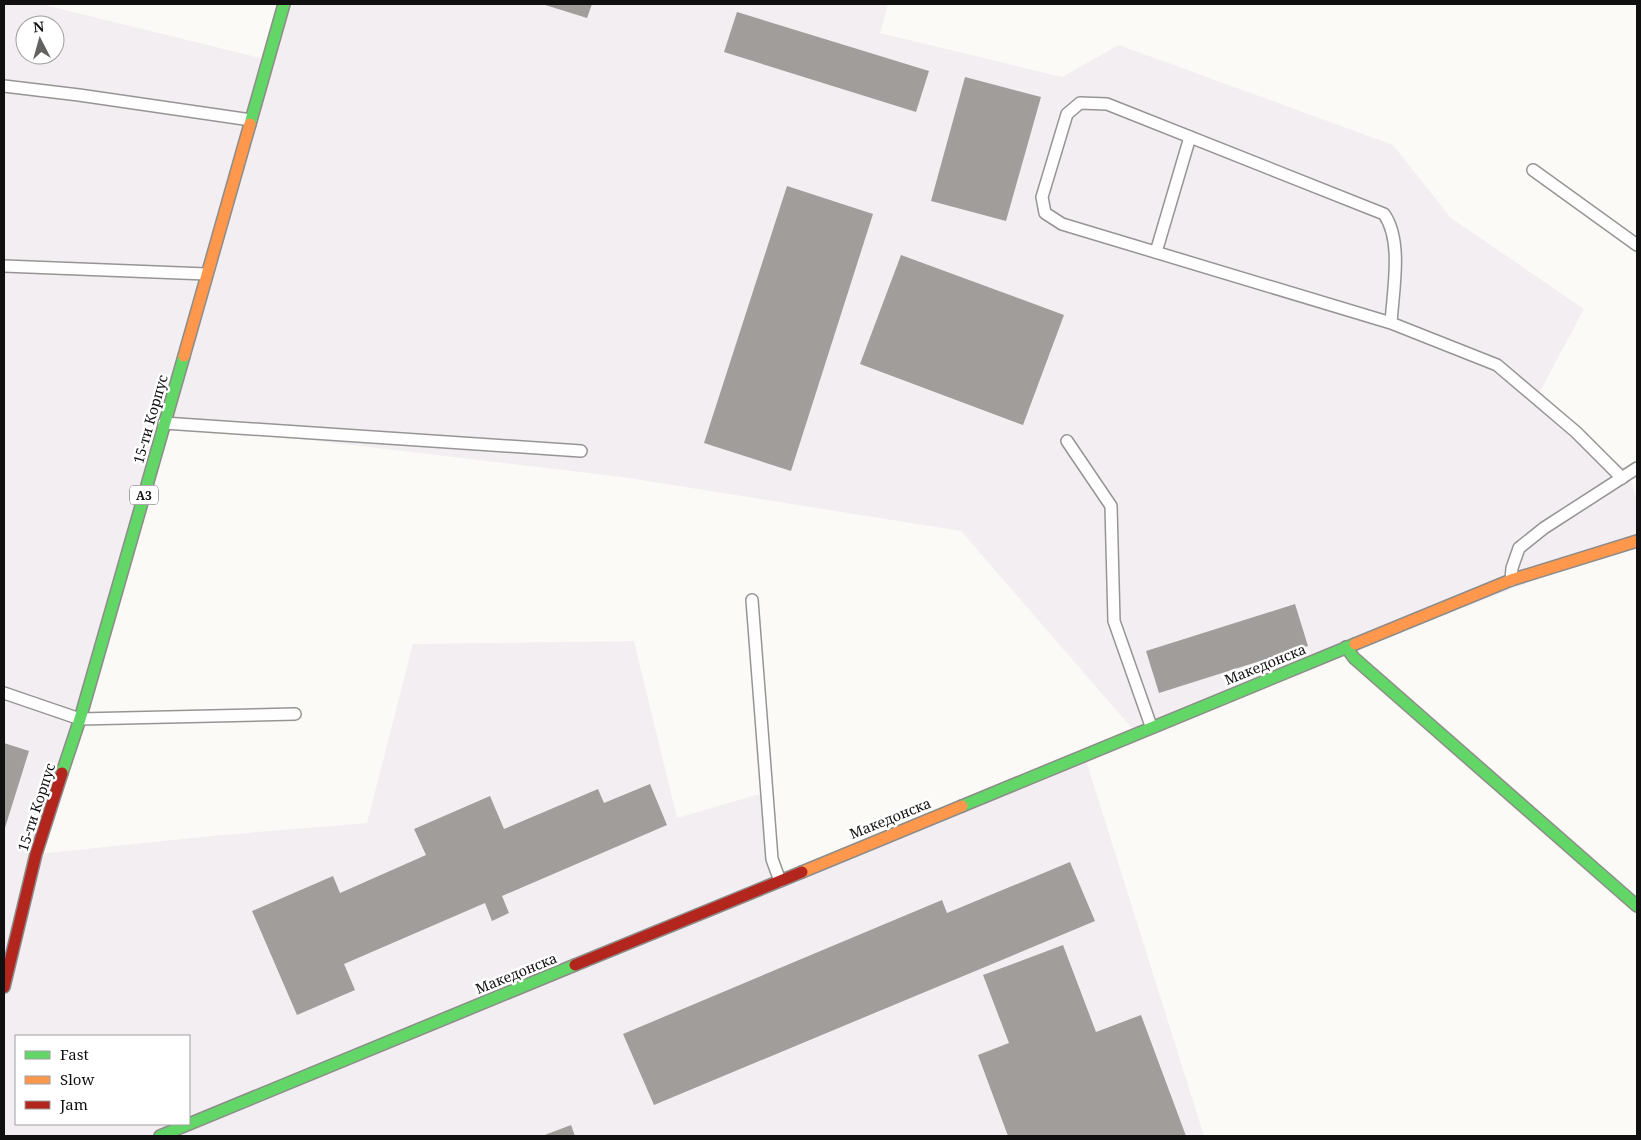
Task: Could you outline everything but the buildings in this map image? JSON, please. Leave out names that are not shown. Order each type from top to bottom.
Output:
[{"type":"street","name":"15-ти Корпус","points":[[4,987],[36,854],[80,719],[284,4]]},
{"type":"street","name":"Македонска","points":[[190,1124],[1151,726],[1511,580],[1637,541]]},
{"type":"street","points":[[1346,647],[1354,658],[1637,906]]},
{"type":"street","name":"Македонска","points":[[160,1136],[187,1125]]},
{"type":"lane","points":[[4,86],[251,120]]},
{"type":"lane","points":[[1390,323],[1396,240],[1391,224],[1384,214],[1107,104],[1080,103],[1067,114],[1042,197],[1045,213],[1062,224],[1390,323],[1497,365],[1576,432],[1622,478]]},
{"type":"lane","points":[[1156,252],[1190,137]]},
{"type":"lane","points":[[1533,170],[1637,245]]},
{"type":"lane","points":[[4,266],[206,274]]},
{"type":"lane","points":[[164,423],[581,451]]},
{"type":"lane","points":[[1067,441],[1111,506],[1114,621],[1151,726]]},
{"type":"lane","points":[[1511,580],[1512,568],[1519,548],[1544,528],[1637,468]]},
{"type":"lane","points":[[752,600],[772,859],[780,881]]},
{"type":"lane","points":[[4,693],[80,719],[295,714]]},
{"type":"shaded area","points":[[4,4],[41,4],[268,60],[284,4],[888,4],[880,33],[1062,77],[1119,45],[1393,145],[1451,218],[1584,309],[1537,397],[1629,472],[1637,502],[1637,541],[1136,733],[961,531],[622,477],[164,423],[37,854],[222,835],[367,823],[413,644],[634,641],[677,818],[767,792],[780,880],[1084,754],[1204,1136],[4,1136]]},
{"type":"traffic: fast","points":[[250,124],[284,4]]},
{"type":"traffic: fast","points":[[62,773],[80,719],[184,356]]},
{"type":"traffic: fast","points":[[962,806],[1355,644]]},
{"type":"traffic: fast","points":[[1346,647],[1354,658],[1637,906]]},
{"type":"traffic: fast","points":[[190,1124],[575,965]]},
{"type":"traffic: fast","points":[[160,1136],[187,1125]]},
{"type":"traffic: slow","points":[[184,356],[250,124]]},
{"type":"traffic: slow","points":[[1355,644],[1511,580],[1637,541]]},
{"type":"traffic: slow","points":[[802,872],[962,806]]},
{"type":"traffic: jam","points":[[4,987],[36,854],[62,773]]},
{"type":"traffic: jam","points":[[575,965],[802,872]]}]
